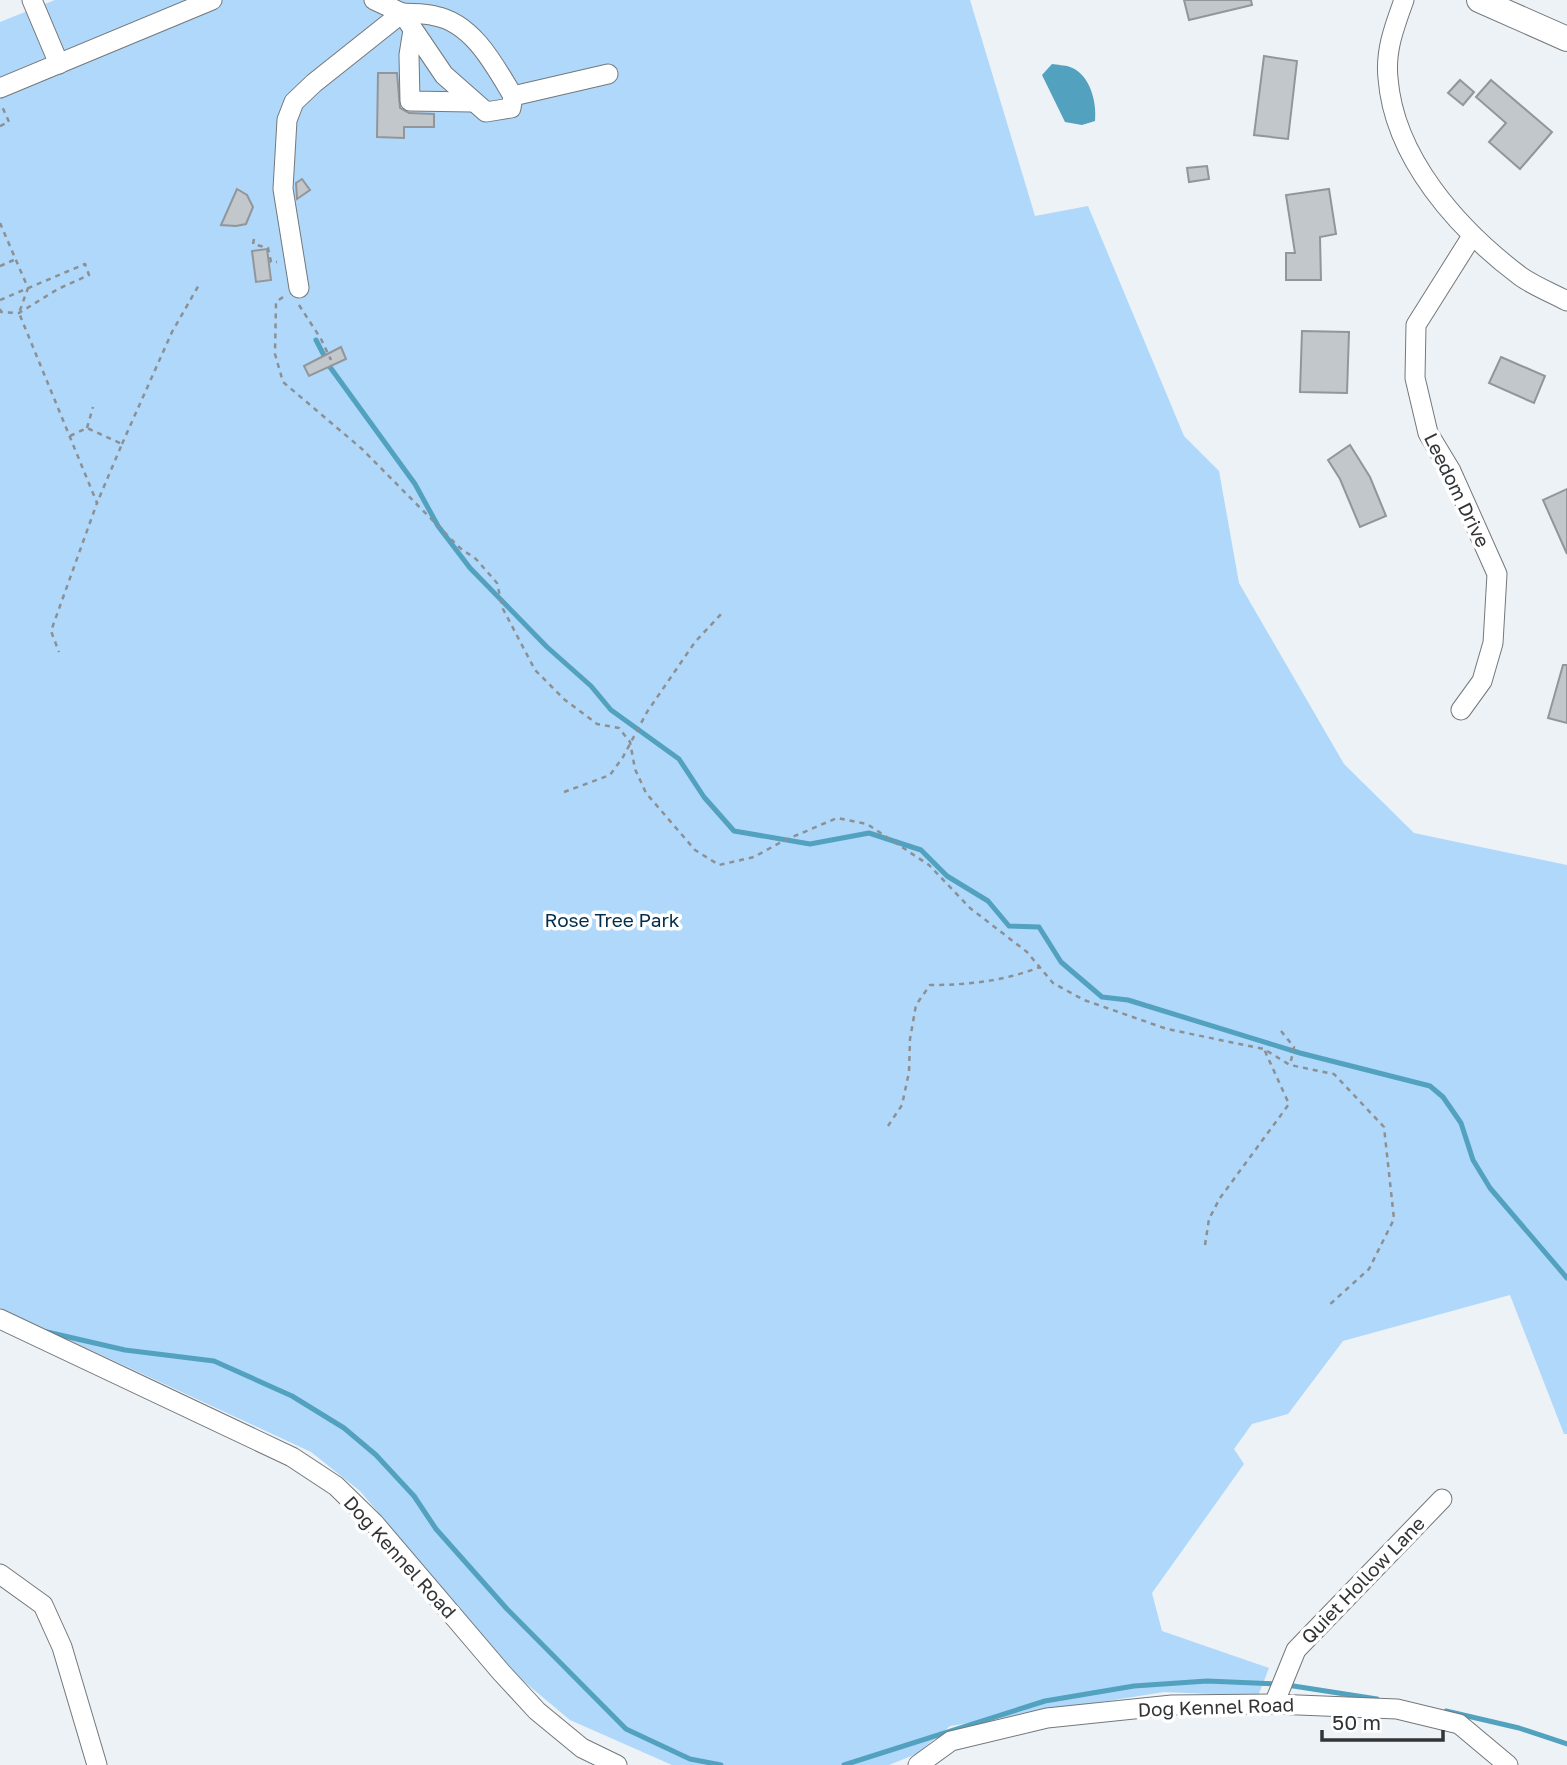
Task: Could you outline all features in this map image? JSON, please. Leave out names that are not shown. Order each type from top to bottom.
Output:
[{"type":"main road","points":[[1479,0],[1567,39]]},
{"type":"street","points":[[32,0],[59,64]]},
{"type":"street","points":[[0,88],[212,0]]},
{"type":"street","points":[[374,0],[402,13],[436,16],[453,22],[475,40],[493,64],[513,96],[511,108],[486,112],[472,102],[444,75],[402,13]]},
{"type":"street","points":[[1404,0],[1390,40],[1387,76],[1394,114],[1422,177],[1472,236],[1522,277],[1567,301]]},
{"type":"street","points":[[294,290],[294,258],[282,189],[287,120],[294,102],[402,13]]},
{"type":"street","points":[[413,30],[409,55],[410,101],[472,102]]},
{"type":"street","points":[[513,96],[608,74]]},
{"type":"street","name":"Leedom Drive","points":[[1461,709],[1482,681],[1493,643],[1497,574],[1451,471],[1428,433],[1415,378],[1416,325],[1472,236]]},
{"type":"street","name":"Dog Kennel Road","points":[[0,1319],[292,1457],[336,1486],[374,1523],[537,1711],[582,1748],[617,1765]]},
{"type":"street","name":"Quiet Hollow Lane","points":[[1274,1703],[1296,1650],[1442,1499]]},
{"type":"street","points":[[0,1574],[43,1605],[62,1647],[97,1765]]},
{"type":"street","name":"Dog Kennel Road","points":[[918,1765],[951,1741],[1048,1718],[1172,1705],[1274,1703],[1396,1709],[1459,1724],[1508,1765]]},
{"type":"path","points":[[0,101],[9,122],[0,126]]},
{"type":"path","points":[[0,223],[28,288],[19,313],[97,503]]},
{"type":"path","points":[[254,239],[253,244],[268,248],[271,262],[294,258]]},
{"type":"path","points":[[0,266],[16,259]]},
{"type":"path","points":[[0,300],[85,264],[89,275],[58,289],[19,313],[1,312],[0,309]]},
{"type":"path","points":[[59,652],[51,631],[97,503],[172,332],[200,283]]},
{"type":"path","points":[[331,360],[294,290],[276,302],[275,354],[283,382],[362,449],[460,548],[476,559],[497,583],[503,609],[535,670],[565,700],[597,724],[619,728],[630,742],[635,769],[646,793],[695,850],[719,865],[754,858],[783,841],[837,818],[867,824],[929,865],[970,908],[1027,951],[1053,983],[1084,1000],[1167,1029],[1264,1049],[1290,1065],[1334,1074],[1384,1126],[1394,1219],[1369,1269],[1327,1307]]},
{"type":"path","points":[[70,436],[86,428],[93,407]]},
{"type":"path","points":[[86,428],[122,444]]},
{"type":"path","points":[[564,792],[610,775],[647,712],[695,642],[723,612]]},
{"type":"path","points":[[888,1126],[902,1105],[909,1072],[915,1005],[930,985],[969,985],[1015,977],[1040,967]]},
{"type":"path","points":[[1280,1031],[1294,1047],[1290,1065]]},
{"type":"path","points":[[1205,1245],[1209,1219],[1220,1198],[1289,1104],[1264,1049]]},
{"type":"green space","name":"Rose Tree Park","points":[[55,0],[970,0],[1035,216],[1088,206],[1184,436],[1219,471],[1239,583],[1344,764],[1414,833],[1567,865],[1567,1434],[1564,1434],[1510,1295],[1343,1341],[1288,1414],[1252,1424],[1234,1449],[1244,1464],[1152,1593],[1162,1631],[1269,1668],[1258,1696],[1164,1692],[950,1726],[916,1754],[889,1765],[672,1765],[570,1720],[515,1674],[360,1491],[311,1452],[0,1308],[0,22]]},
{"type":"shaded area","points":[[1052,64],[1070,67],[1083,76],[1093,97],[1095,121],[1082,125],[1065,122],[1042,75]]},
{"type":"building","points":[[1184,0],[1251,0],[1252,5],[1189,20]]},
{"type":"building","points":[[1264,56],[1297,61],[1288,139],[1254,135]]},
{"type":"building","points":[[378,73],[397,73],[400,108],[409,113],[434,114],[434,127],[404,127],[404,138],[377,137]]},
{"type":"building","points":[[1460,80],[1474,92],[1463,105],[1448,93]]},
{"type":"building","points":[[1491,80],[1552,132],[1520,169],[1489,142],[1506,123],[1476,97]]},
{"type":"building","points":[[1207,166],[1209,179],[1189,182],[1187,168]]},
{"type":"building","points":[[302,179],[310,190],[297,199],[296,183]]},
{"type":"building","points":[[237,189],[247,195],[253,207],[246,224],[221,225]]},
{"type":"building","points":[[1329,189],[1336,234],[1320,237],[1321,280],[1286,280],[1286,253],[1295,253],[1286,195]]},
{"type":"building","points":[[267,249],[271,280],[256,282],[252,251]]},
{"type":"building","points":[[1302,331],[1349,332],[1347,393],[1300,392]]},
{"type":"building","points":[[341,347],[346,359],[309,376],[304,366]]},
{"type":"building","points":[[1501,357],[1545,376],[1534,403],[1489,383]]},
{"type":"building","points":[[1350,445],[1370,477],[1386,516],[1360,527],[1340,479],[1328,460]]},
{"type":"building","points":[[1567,489],[1567,554],[1543,500]]},
{"type":"building","points":[[1563,665],[1567,665],[1567,723],[1548,718]]},
{"type":"waterway","points":[[316,340],[330,367],[415,484],[438,526],[470,568],[547,647],[591,686],[611,710],[679,759],[704,797],[734,831],[810,844],[869,833],[921,850],[947,876],[988,901],[1009,926],[1039,927],[1061,962],[1102,997],[1128,1000],[1300,1053],[1430,1086],[1443,1097],[1461,1123],[1473,1160],[1490,1188],[1567,1278]]},
{"type":"waterway","points":[[47,1332],[125,1350],[214,1361],[292,1396],[344,1428],[376,1455],[414,1496],[436,1529],[507,1609],[626,1729],[690,1759],[721,1765]]},
{"type":"waterway","points":[[844,1765],[1045,1701],[1134,1686],[1207,1681],[1277,1684]]},
{"type":"waterway","points":[[1287,1685],[1377,1699]]},
{"type":"waterway","points":[[1446,1711],[1519,1728],[1567,1744]]}]
